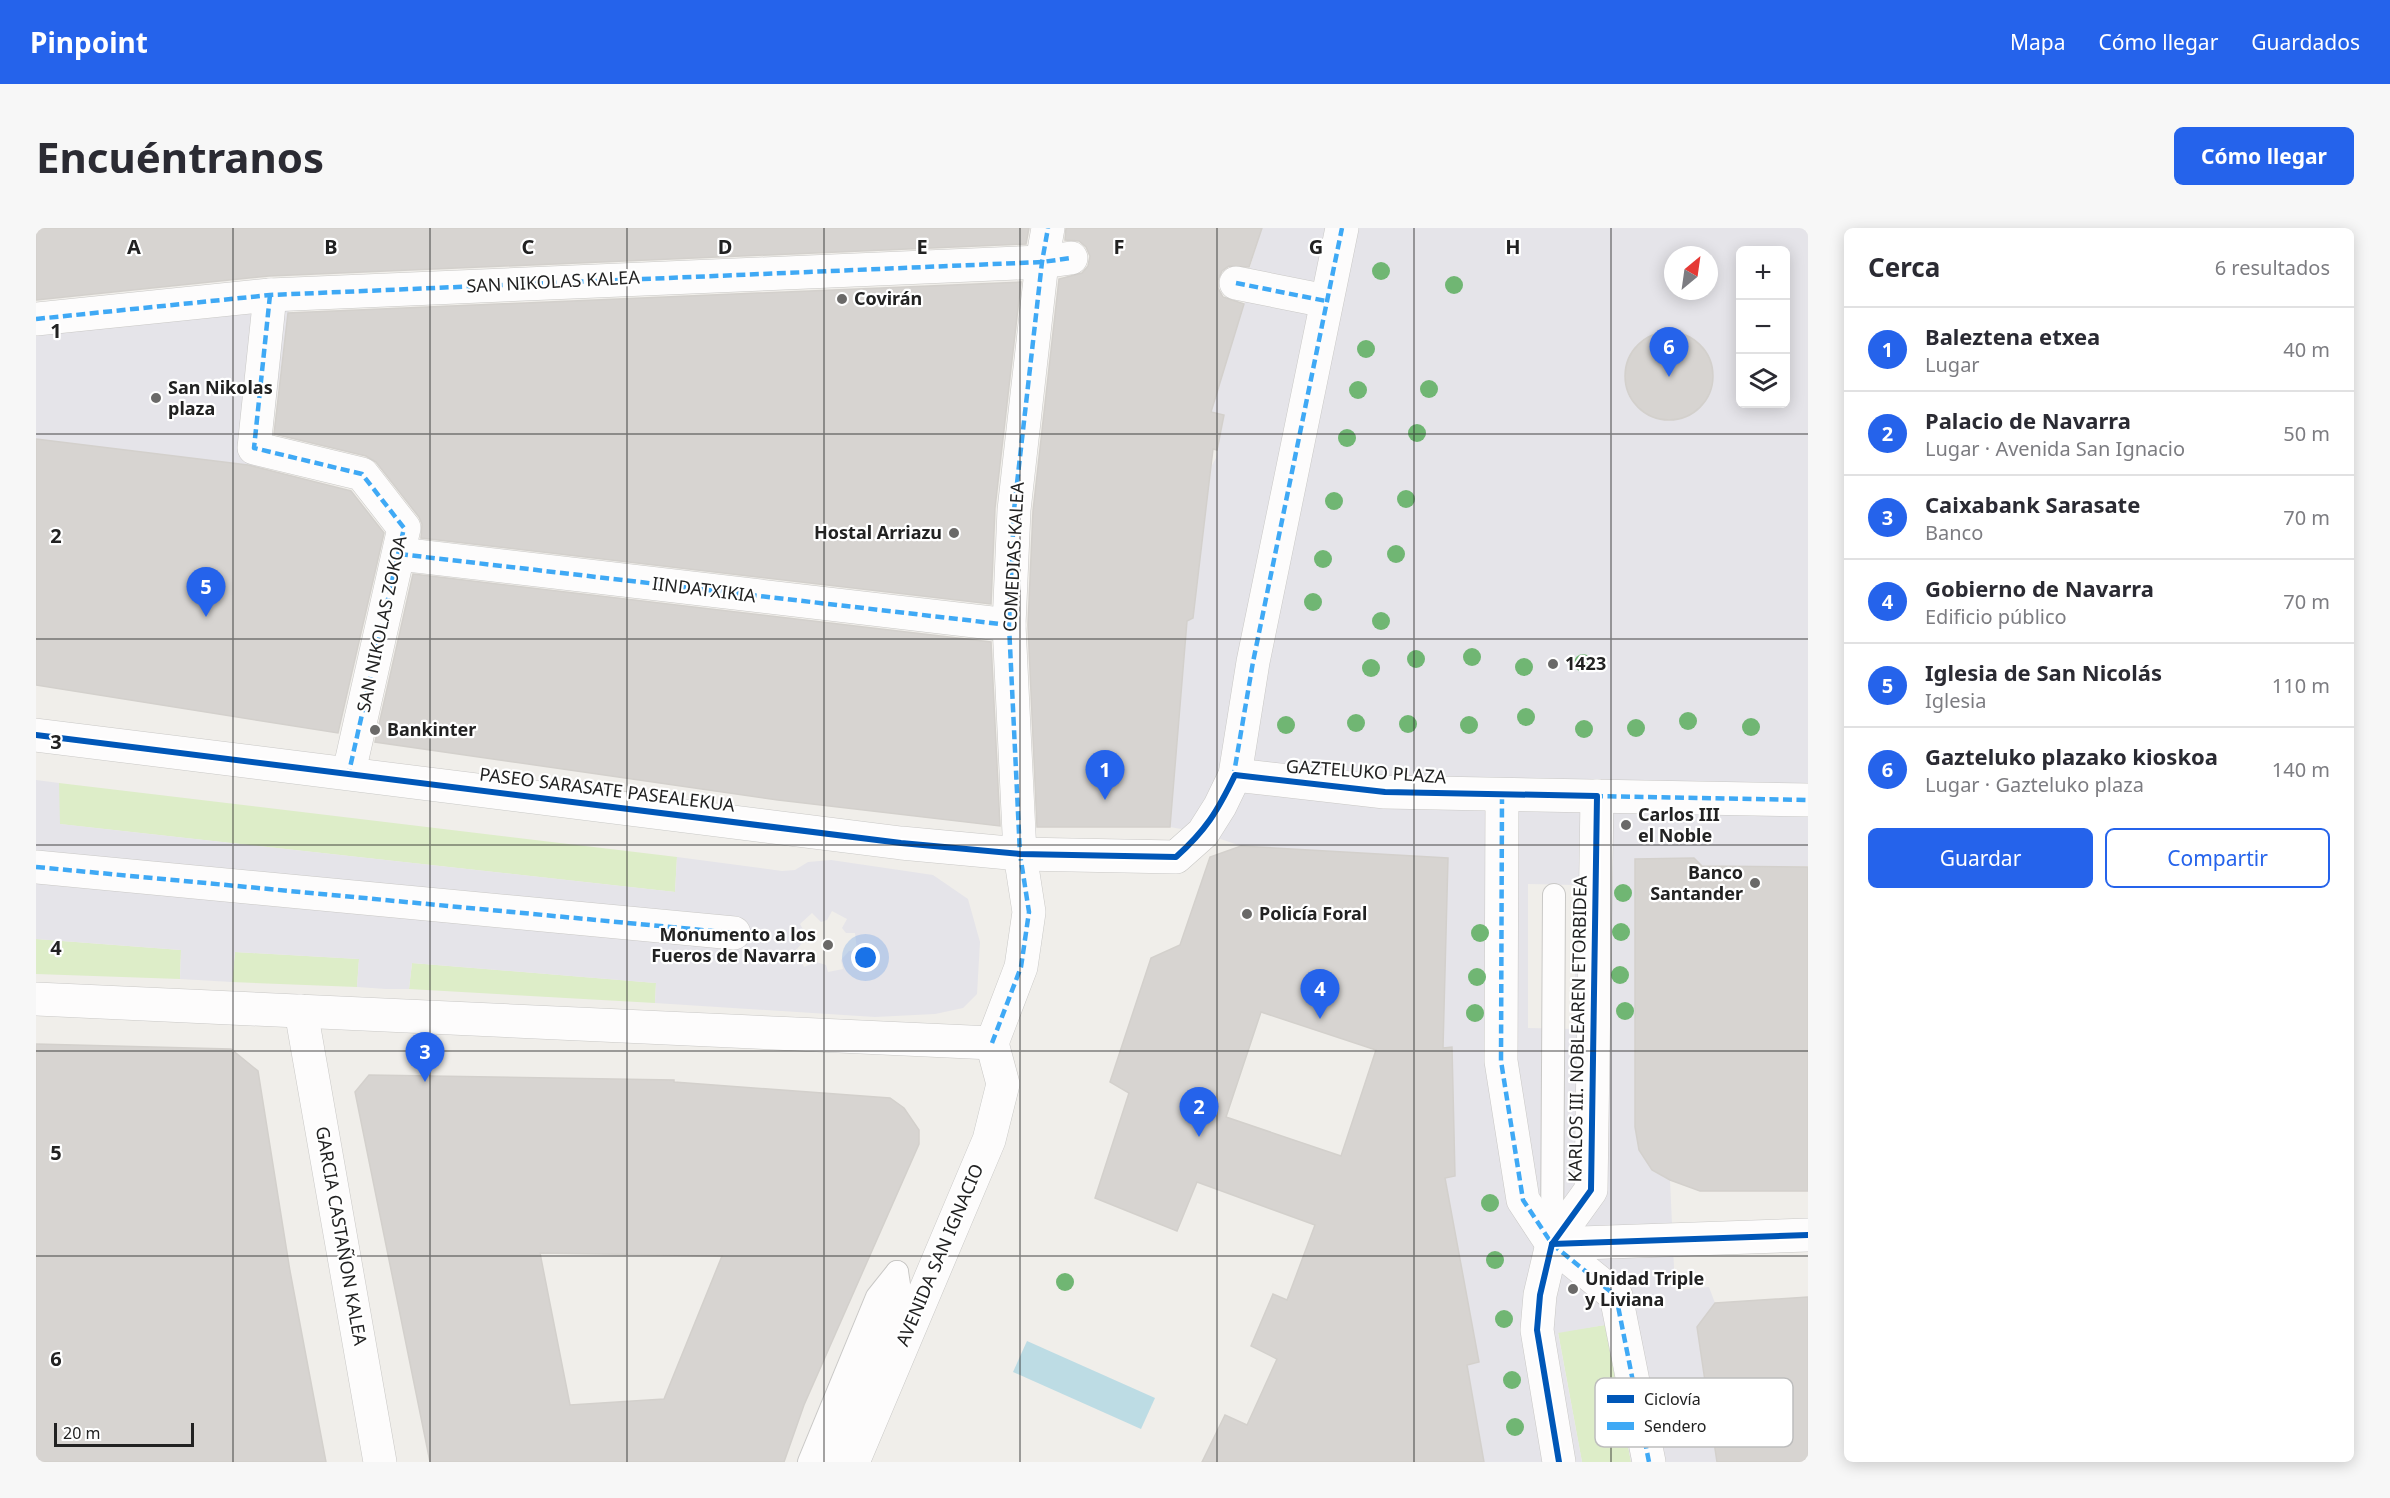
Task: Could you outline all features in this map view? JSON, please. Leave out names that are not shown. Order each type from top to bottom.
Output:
[{"type":"street","name":"COMEDIAS KALEA","points":[[1020,854],[1009,625],[1014,510],[1057,260],[1048,228]]},
{"type":"street","points":[[1235,775],[1252,662],[1342,228]]},
{"type":"street","name":"SAN NIKOLAS KALEA","points":[[36,319],[280,295],[1057,260]]},
{"type":"street","points":[[1236,283],[1326,301]]},
{"type":"street","name":"SAN NIKOLAS ZOKOA","points":[[280,295],[254,448],[362,474],[404,528],[352,759]]},
{"type":"street","name":"IINDATXIKIA","points":[[399,554],[1009,625]]},
{"type":"street","name":"PASEO SARASATE PASEALEKUA","points":[[36,735],[352,759],[901,843],[1020,854],[1176,857],[1203,833],[1220,806],[1235,775]]},
{"type":"street","name":"GAZTELUKO PLAZA","points":[[1235,775],[1385,792],[1808,800]]},
{"type":"street","points":[[1502,795],[1501,1061],[1522,1200],[1552,1244],[1616,1296],[1632,1378]]},
{"type":"street","name":"KARLOS III. NOBLEAREN ETORBIDEA","points":[[1559,1462],[1537,1330],[1540,1295],[1552,1244],[1591,1190],[1597,796]]},
{"type":"street","points":[[36,999],[992,1043],[1022,967],[1029,912],[1020,854]]},
{"type":"street","points":[[36,867],[734,933]]},
{"type":"street","name":"GARCIA CASTAÑON KALEA","points":[[301,1011],[380,1462]]},
{"type":"street","name":"AVENIDA SAN IGNACIO","points":[[853,1462],[989,1140],[1003,1084],[992,1043]]},
{"type":"street","points":[[1552,1244],[1808,1235]]},
{"type":"street","points":[[1646,1447],[1649,1462]]},
{"type":"lane","points":[[1552,1244],[1554,895]]},
{"type":"lane","points":[[809,1462],[877,1298],[897,1272],[900,1292],[830,1462]]},
{"type":"green space","points":[[59,783],[677,857],[675,892],[59,824]]},
{"type":"green space","points":[[36,939],[181,950],[180,979],[36,974]]},
{"type":"green space","points":[[235,952],[359,959],[357,987],[232,982]]},
{"type":"green space","points":[[412,963],[656,983],[655,1003],[409,989]]},
{"type":"green space","points":[[1605,1325],[1615,1378],[1595,1378],[1595,1447],[1628,1447],[1631,1462],[1582,1462],[1558,1332]]},
{"type":"shaded area","points":[[1262,228],[1808,228],[1808,866],[1702,866],[1694,858],[1635,859],[1635,1127],[1639,1150],[1652,1170],[1670,1180],[1675,1290],[1709,1287],[1715,1303],[1697,1327],[1705,1378],[1615,1378],[1605,1325],[1558,1333],[1582,1462],[1484,1462],[1471,1386],[1455,1367],[1479,1362],[1445,1178],[1455,1176],[1452,1048],[1443,1048],[1448,858],[1241,846],[1203,833],[1170,827],[1187,621],[1193,618],[1211,467],[1216,458],[1224,415],[1211,412],[1245,301],[1242,293]],"holes":[[[1528,884],[1575,885],[1575,1029],[1528,1028]]]},
{"type":"shaded area","name":"San Nikolas plaza","points":[[290,302],[267,468],[36,439],[36,306]]},
{"type":"shaded area","points":[[36,780],[59,783],[60,824],[675,892],[677,857],[782,871],[795,870],[808,862],[831,860],[933,875],[968,899],[980,942],[977,994],[963,1008],[935,1014],[875,1017],[655,1003],[656,983],[412,963],[409,989],[357,987],[359,959],[235,952],[232,982],[180,979],[181,950],[36,939]],"holes":[[[832,911],[847,919],[842,928],[846,933],[855,933],[857,950],[849,951],[841,960],[843,969],[828,972],[826,965],[816,962],[804,967],[796,950],[804,941],[805,933],[800,924],[812,913],[821,922],[827,920]]]},
{"type":"shaded area","points":[[1628,1447],[1715,1447],[1717,1462],[1631,1462]]},
{"type":"water","points":[[1027,1341],[1155,1398],[1141,1429],[1013,1372]]},
{"type":"building","points":[[36,228],[1029,228],[1026,244],[269,276],[36,300]]},
{"type":"building","points":[[1066,228],[1262,228],[1249,267],[1229,266],[1222,271],[1218,280],[1218,288],[1223,297],[1244,304],[1211,412],[1224,415],[1217,450],[1213,449],[1193,618],[1187,621],[1170,827],[1037,827],[1028,625],[1033,511],[1059,279],[1082,273],[1088,266],[1090,256],[1086,247],[1079,241],[1065,240]]},
{"type":"building","points":[[1021,282],[995,508],[991,604],[421,538],[422,524],[419,517],[376,462],[366,456],[274,434],[288,313]]},
{"type":"building","points":[[1669,332],[1686,336],[1700,345],[1709,359],[1713,376],[1709,393],[1700,407],[1686,416],[1669,420],[1652,416],[1638,407],[1629,393],[1625,376],[1629,359],[1638,345],[1652,336]]},
{"type":"building","points":[[36,439],[248,465],[351,491],[384,533],[338,733],[36,685]]},
{"type":"building","points":[[413,574],[991,642],[1000,826],[778,800],[375,742]]},
{"type":"building","points":[[1241,846],[1448,858],[1443,1048],[1452,1047],[1455,1176],[1445,1178],[1479,1362],[1467,1365],[1484,1462],[1202,1462],[1225,1415],[1247,1425],[1277,1359],[1251,1346],[1273,1294],[1287,1300],[1315,1225],[1197,1182],[1177,1231],[1095,1198],[1129,1093],[1110,1082],[1151,958],[1180,945],[1210,857]],"holes":[[[1261,1012],[1376,1050],[1341,1156],[1226,1117]]]},
{"type":"building","points":[[1694,858],[1702,866],[1808,867],[1808,1191],[1700,1191],[1670,1180],[1652,1170],[1639,1150],[1635,1127],[1635,859]]},
{"type":"building","points":[[36,1044],[231,1049],[258,1071],[290,1271],[326,1462],[36,1462]]},
{"type":"building","points":[[369,1075],[674,1080],[674,1082],[890,1098],[904,1108],[919,1130],[919,1144],[804,1405],[784,1462],[430,1462],[355,1092]],"holes":[[[540,1253],[722,1256],[664,1399],[570,1405]]]},
{"type":"building","points":[[1808,1297],[1808,1462],[1717,1462],[1715,1447],[1793,1447],[1793,1378],[1705,1378],[1697,1327],[1715,1303]]},
{"type":"marked path","points":[[992,1043],[1021,967],[1029,912],[1020,854],[1009,625],[1014,510],[1042,262],[1048,228]]},
{"type":"marked path","points":[[1233,779],[1253,662],[1342,228]]},
{"type":"marked path","points":[[36,319],[270,295],[1042,262],[1071,258]]},
{"type":"marked path","points":[[1236,283],[1326,301]]},
{"type":"marked path","points":[[270,295],[254,448],[362,474],[404,528],[349,772]]},
{"type":"marked path","points":[[399,554],[1009,625]]},
{"type":"marked path","points":[[1502,795],[1501,1061],[1523,1200],[1552,1244],[1616,1296],[1632,1378]]},
{"type":"marked path","points":[[1594,796],[1808,800]]},
{"type":"marked path","points":[[36,867],[734,933]]},
{"type":"marked path","points":[[1646,1447],[1649,1462]]},
{"type":"cycle path","points":[[36,735],[901,843],[1020,854],[1176,857],[1210,820],[1235,775],[1385,792],[1597,796],[1591,1190],[1552,1244],[1540,1295],[1537,1330],[1559,1462]]},
{"type":"cycle path","points":[[1552,1244],[1808,1235]]},
{"type":"place","name":"Covirán","points":[[842,299]]},
{"type":"place","name":"Gazteluko plazako kioskoa","points":[[1669,377]]},
{"type":"place","name":"San Nikolas plaza","points":[[156,398]]},
{"type":"place","name":"Hostal Arriazu","points":[[954,533]]},
{"type":"place","name":"Iglesia de San Nicolás","points":[[206,617]]},
{"type":"place","name":"1423","points":[[1553,664]]},
{"type":"place","name":"Bankinter","points":[[375,730]]},
{"type":"place","name":"Baleztena etxea","points":[[1105,800]]},
{"type":"place","name":"Carlos III el Noble","points":[[1626,825]]},
{"type":"place","name":"Banco Santander","points":[[1755,883]]},
{"type":"place","name":"Policía Foral","points":[[1247,914]]},
{"type":"place","name":"Monumento a los Fueros de Navarra","points":[[828,945]]},
{"type":"place","name":"Gobierno de Navarra","points":[[1320,1019]]},
{"type":"place","name":"Caixabank Sarasate","points":[[425,1082]]},
{"type":"place","name":"Palacio de Navarra","points":[[1199,1137]]},
{"type":"place","name":"Unidad Triple y Liviana","points":[[1573,1289]]}]
